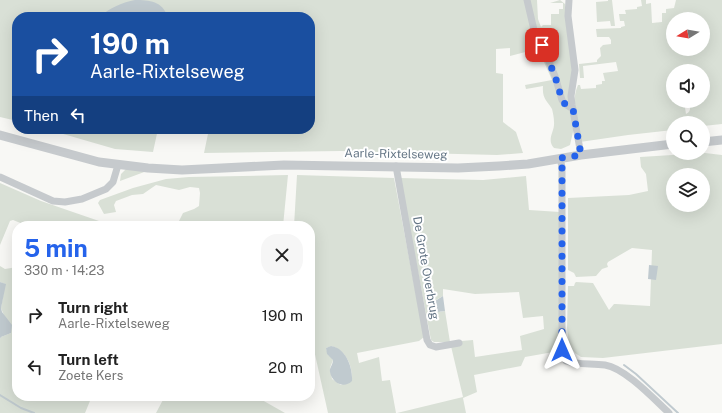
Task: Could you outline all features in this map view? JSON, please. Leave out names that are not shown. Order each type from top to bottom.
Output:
[{"type":"street","points":[[527,0],[534,30],[555,76],[562,100],[573,109]]},
{"type":"street","points":[[569,0],[568,16],[575,70],[572,96],[573,109],[581,155]]},
{"type":"street","name":"Aarle-Rixtelseweg","points":[[0,135],[99,162],[148,168],[182,170],[284,165],[458,168],[499,166],[528,164],[581,155],[666,145]]},
{"type":"street","points":[[710,141],[722,140]]},
{"type":"street","points":[[560,158],[562,167],[563,357],[566,361],[576,364],[606,365],[617,369],[669,413]]},
{"type":"street","points":[[0,177],[53,201],[64,202],[82,199],[106,189],[113,182],[118,165]]},
{"type":"street","name":"De Grote Overbrug","points":[[396,166],[427,340],[430,345],[436,347],[459,343]]},
{"type":"shaded area","points":[[0,0],[537,0],[538,19],[541,27],[543,25],[551,25],[551,14],[559,14],[559,9],[563,9],[563,3],[550,3],[560,0],[565,4],[572,68],[573,132],[570,145],[561,149],[554,148],[551,142],[554,117],[552,109],[544,97],[543,86],[526,89],[525,85],[552,80],[540,53],[537,49],[510,56],[510,48],[496,49],[496,73],[503,74],[503,122],[516,132],[523,153],[497,155],[341,151],[204,153],[208,134],[315,134],[315,12],[12,12],[12,120],[0,117]]},
{"type":"shaded area","points":[[146,0],[155,2],[165,12],[107,12],[126,2]]},
{"type":"shaded area","points":[[612,0],[615,26],[611,26],[610,21],[597,22],[596,2]]},
{"type":"shaded area","points":[[641,0],[646,0],[646,4],[651,3],[652,23],[662,22],[662,13],[666,13],[666,56],[710,56],[710,12],[666,12],[666,9],[674,8],[676,0],[722,0],[722,124],[710,125],[710,116],[666,116],[666,131],[580,142],[575,114],[575,99],[578,85],[580,85],[581,89],[596,88],[596,85],[602,84],[602,81],[605,81],[603,73],[618,71],[616,62],[583,66],[584,78],[580,78],[579,64],[597,62],[601,56],[600,48],[603,45],[611,44],[609,37],[597,37],[596,29],[621,28],[625,26],[624,21],[620,21],[619,14],[626,14],[625,10],[637,9],[637,7],[642,6]]},
{"type":"shaded area","points":[[63,134],[157,134],[153,152],[115,149]]},
{"type":"shaded area","points":[[710,154],[722,155],[722,344],[603,358],[581,357],[575,353],[569,343],[567,328],[568,286],[574,286],[576,282],[593,283],[609,310],[614,304],[650,306],[652,250],[632,248],[608,262],[608,267],[602,269],[596,276],[576,277],[574,273],[568,270],[568,198],[629,195],[648,191],[646,174],[641,167],[640,157],[666,155],[666,160],[710,160]]},
{"type":"shaded area","points":[[126,169],[147,171],[120,181],[121,174]]},
{"type":"shaded area","points":[[288,175],[283,221],[179,221],[183,213],[199,206],[199,188],[190,187],[179,190],[156,185],[143,194],[132,195],[116,201],[114,205],[116,212],[104,214],[98,203],[100,200],[133,188],[166,179],[189,177]]},
{"type":"shaded area","points":[[297,175],[394,178],[424,337],[419,341],[357,353],[359,363],[379,357],[382,381],[390,380],[396,413],[328,413],[315,354],[315,221],[294,221]],"holes":[[[332,346],[341,351],[347,358],[352,373],[352,378],[341,385],[332,379],[330,368],[333,360],[331,356],[328,355],[326,348]]]},
{"type":"shaded area","points":[[526,176],[529,210],[560,212],[559,351],[525,357],[521,366],[474,375],[477,392],[463,398],[466,413],[397,413],[463,397],[450,342],[434,342],[431,340],[400,178],[483,180]],"holes":[[[443,289],[475,294],[519,292],[523,318],[543,316],[544,329],[520,336],[522,350],[475,357],[473,340],[450,342],[445,311],[440,312],[436,300],[443,296]]]},
{"type":"shaded area","points":[[0,183],[41,201],[99,221],[13,220],[10,221],[0,245]]},
{"type":"shaded area","points":[[649,265],[658,266],[656,280],[648,279]]},
{"type":"shaded area","points":[[0,266],[5,269],[12,268],[12,401],[90,401],[85,413],[0,413],[0,339],[1,337],[11,333],[1,308],[5,284],[0,282]]},
{"type":"shaded area","points":[[0,282],[6,284],[1,308],[2,312],[12,325],[11,333],[1,337],[0,339]]},
{"type":"shaded area","points":[[443,296],[445,311],[439,312],[433,310],[431,307],[432,303]]},
{"type":"shaded area","points":[[331,346],[341,350],[348,359],[352,381],[345,385],[339,384],[331,376],[330,371],[333,360],[327,354],[326,348]]},
{"type":"shaded area","points":[[162,401],[264,401],[285,413],[156,413]]},
{"type":"waterway","points":[[624,365],[636,374],[678,413]]},
{"type":"waterway","points":[[0,395],[21,408],[34,413]]},
{"type":"route","points":[[542,45],[555,76],[562,100],[573,109],[581,155],[560,158],[562,167],[562,350]]}]
